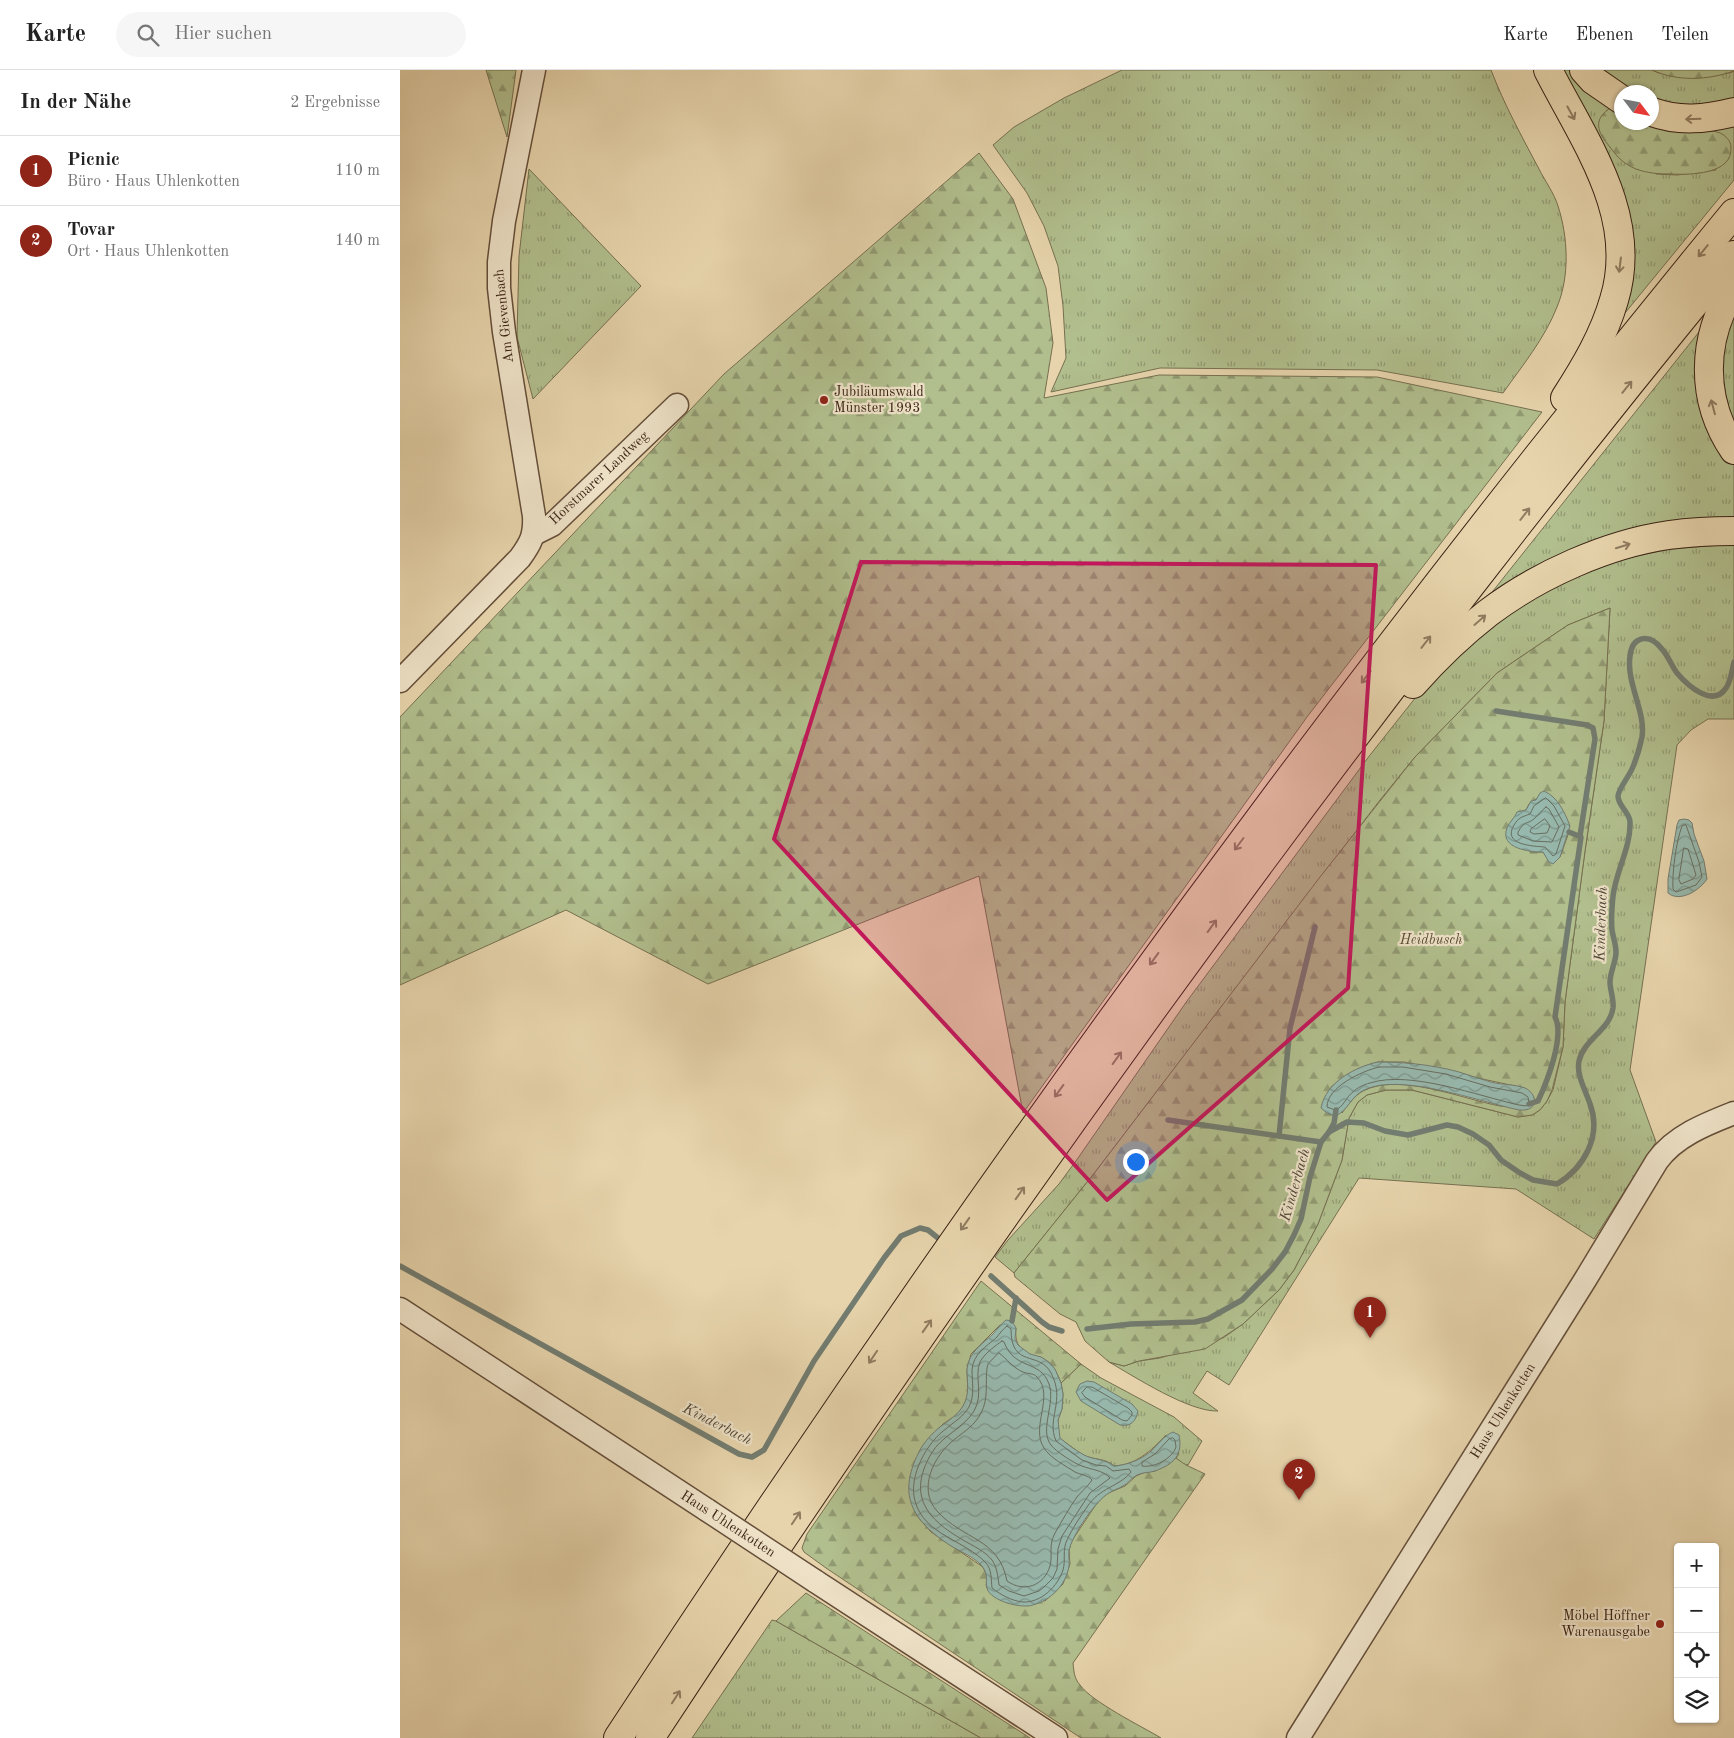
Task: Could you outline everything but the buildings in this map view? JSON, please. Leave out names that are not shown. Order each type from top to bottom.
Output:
[{"type":"highway","points":[[1460,555],[1555,414],[1594,350],[1615,299],[1619,277],[1622,253],[1614,206],[1597,162],[1548,70]]},
{"type":"highway","points":[[1584,70],[1593,80],[1614,94]]},
{"type":"highway","points":[[1659,114],[1686,119],[1708,118],[1734,112]]},
{"type":"highway","points":[[618,1738],[807,1454],[1019,1147],[1228,858],[1460,555],[1590,390],[1734,213]]},
{"type":"highway","points":[[650,1738],[820,1482],[970,1265],[1186,962],[1290,820],[1523,517],[1734,255]]},
{"type":"highway","points":[[1734,286],[1713,334],[1708,360],[1711,398],[1717,419],[1726,439],[1734,450]]},
{"type":"highway","points":[[1290,820],[1369,741],[1414,683],[1434,662],[1488,613],[1516,594],[1551,574],[1591,556],[1639,541],[1676,534],[1734,531]]},
{"type":"street","name":"Am Gievenbach","points":[[534,70],[498,262],[504,332],[534,516],[534,534]]},
{"type":"street","name":"Horstmarer Landweg","points":[[400,681],[520,558],[529,546],[534,534],[552,524],[677,405]]},
{"type":"street","name":"Haus Uhlenkotten","points":[[1298,1738],[1585,1280],[1656,1161],[1669,1147],[1681,1138],[1698,1128],[1734,1113]]},
{"type":"street","name":"Haus Uhlenkotten","points":[[400,1310],[1056,1738]]},
{"type":"highlighted area","points":[[861,562],[1376,565],[1348,988],[1107,1200],[774,839]]},
{"type":"green space","points":[[486,70],[516,70],[507,137]]},
{"type":"green space","points":[[1122,70],[1491,70],[1514,120],[1556,201],[1566,243],[1566,270],[1557,307],[1533,352],[1503,393],[1377,370],[1160,368],[1051,392],[1066,358],[1063,306],[1058,266],[1044,226],[1027,193],[993,145],[1014,127],[1064,98]]},
{"type":"green space","points":[[1555,70],[1572,70],[1612,107],[1606,111],[1614,121],[1614,130],[1621,130],[1656,174],[1677,175],[1716,170],[1707,130],[1734,124],[1734,180],[1625,313],[1631,284]]},
{"type":"green space","points":[[1600,70],[1652,70],[1659,73],[1730,73],[1734,71],[1734,102],[1702,108],[1659,102],[1659,85],[1621,85]]},
{"type":"green space","points":[[1652,70],[1734,71],[1703,78],[1683,78]]},
{"type":"green space","points":[[1612,107],[1614,108],[1614,130],[1659,130],[1659,125],[1720,133],[1730,143],[1730,156],[1718,168],[1698,173],[1661,174],[1636,169],[1618,157],[1602,136],[1599,121]]},
{"type":"green space","points":[[979,153],[1013,199],[1046,288],[1053,343],[1044,398],[1159,375],[1377,377],[1542,412],[1307,717],[1023,1113],[979,876],[708,984],[566,910],[400,985],[400,717],[724,374]]},
{"type":"green space","points":[[529,169],[641,286],[533,399],[517,337],[519,256]]},
{"type":"green space","points":[[1734,315],[1734,423],[1726,396],[1723,355],[1725,342]]},
{"type":"green space","points":[[1699,332],[1702,332],[1724,451],[1734,465],[1734,523],[1489,596]]},
{"type":"green space","points":[[1734,544],[1734,719],[1708,719],[1691,730],[1677,745],[1630,1070],[1656,1142],[1594,1239],[1516,1189],[1359,1178],[1229,1385],[1207,1371],[1193,1393],[1218,1411],[1206,1410],[1178,1400],[1109,1362],[1124,1366],[1139,1361],[1160,1358],[1223,1338],[1243,1324],[1279,1290],[1294,1270],[1318,1224],[1342,1160],[1349,1118],[1358,1102],[1367,1095],[1386,1090],[1412,1090],[1518,1117],[1532,1115],[1540,1110],[1547,1101],[1553,1090],[1563,1047],[1565,1002],[1604,721],[1610,608],[1568,625],[1497,673],[1415,757],[1096,1171],[1014,1273],[995,1257],[1059,1184],[1187,1001],[1370,755],[1420,692],[1471,641],[1544,591],[1598,566],[1670,549]]},
{"type":"green space","name":"Heidbusch","points":[[1610,608],[1604,721],[1565,1002],[1563,1047],[1552,1090],[1547,1101],[1540,1110],[1532,1115],[1518,1117],[1412,1090],[1386,1090],[1367,1095],[1358,1102],[1349,1118],[1342,1160],[1318,1224],[1294,1270],[1279,1290],[1243,1324],[1205,1349],[1139,1361],[1124,1366],[1109,1362],[1085,1341],[1076,1322],[1060,1314],[1015,1277],[1014,1273],[1096,1171],[1320,877],[1415,757],[1497,673],[1568,625]],"holes":[[[1539,797],[1558,803],[1569,832],[1560,857],[1546,856],[1543,852],[1530,852],[1513,819],[1526,810],[1529,804]],[[1378,1062],[1404,1062],[1524,1088],[1531,1094],[1534,1103],[1500,1106],[1431,1089],[1394,1084],[1378,1086],[1363,1091],[1354,1098],[1342,1113],[1331,1087],[1353,1072]]]},
{"type":"green space","points":[[981,1281],[1081,1364],[1061,1383],[1049,1362],[1022,1350],[1017,1340],[1016,1328],[1000,1325],[971,1354],[967,1370],[968,1396],[964,1405],[958,1414],[943,1424],[922,1447],[910,1477],[917,1516],[931,1532],[983,1567],[988,1579],[986,1585],[988,1590],[994,1595],[1045,1601],[1063,1584],[1070,1564],[1069,1551],[1071,1542],[1099,1500],[1108,1493],[1125,1486],[1136,1476],[1145,1472],[1155,1471],[1176,1458],[1205,1474],[1073,1663],[1077,1680],[1086,1692],[1161,1738],[1081,1738],[826,1568],[804,1552],[802,1548],[807,1534]]},
{"type":"green space","points":[[1081,1364],[1101,1378],[1174,1417],[1202,1441],[1188,1465],[1182,1464],[1176,1458],[1179,1454],[1166,1435],[1143,1456],[1129,1463],[1114,1466],[1111,1463],[1083,1455],[1059,1438],[1058,1420],[1062,1409],[1063,1394],[1061,1383]]},
{"type":"green space","points":[[806,1593],[1030,1738],[981,1738],[776,1621]]},
{"type":"green space","points":[[772,1620],[776,1621],[981,1738],[692,1738]]},
{"type":"water","points":[[1544,791],[1557,801],[1570,826],[1560,857],[1553,864],[1549,862],[1543,852],[1524,850],[1512,845],[1506,835],[1507,828],[1517,812],[1526,810],[1531,801],[1536,800],[1540,793]]},
{"type":"water","points":[[1684,819],[1692,823],[1704,861],[1707,879],[1695,891],[1678,897],[1668,893],[1668,879],[1677,825],[1679,820]]},
{"type":"water","points":[[1378,1062],[1438,1067],[1491,1082],[1525,1088],[1534,1098],[1533,1106],[1526,1110],[1519,1110],[1440,1090],[1398,1084],[1379,1085],[1364,1090],[1343,1111],[1335,1116],[1321,1108],[1324,1099],[1335,1083],[1351,1072]]},
{"type":"water","points":[[1006,1320],[1012,1321],[1016,1328],[1015,1339],[1018,1345],[1030,1354],[1041,1357],[1049,1362],[1055,1369],[1063,1394],[1062,1409],[1058,1420],[1060,1438],[1071,1447],[1084,1455],[1114,1466],[1129,1463],[1143,1457],[1173,1432],[1179,1435],[1180,1442],[1176,1458],[1172,1462],[1155,1471],[1137,1475],[1125,1485],[1109,1493],[1098,1503],[1074,1537],[1069,1553],[1067,1573],[1057,1591],[1040,1603],[1028,1606],[1007,1603],[989,1593],[982,1566],[937,1536],[926,1526],[917,1516],[909,1492],[913,1464],[921,1448],[928,1438],[957,1414],[967,1397],[967,1369],[970,1358]]},
{"type":"water","points":[[1087,1381],[1094,1382],[1132,1404],[1138,1411],[1136,1418],[1130,1424],[1120,1425],[1081,1401],[1076,1392],[1080,1384]]},
{"type":"waterway","name":"Kinderbach","points":[[1087,1329],[1131,1324],[1195,1322],[1208,1319],[1242,1300],[1272,1269],[1285,1252],[1301,1219],[1310,1177],[1321,1142],[1329,1132],[1347,1122],[1364,1123],[1385,1131],[1408,1135],[1447,1125],[1458,1127],[1489,1145],[1501,1160],[1533,1180],[1557,1184],[1575,1169],[1588,1150],[1594,1128],[1590,1104],[1580,1077],[1579,1061],[1586,1047],[1611,1016],[1613,1008],[1610,982],[1616,952],[1612,933],[1613,900],[1617,877],[1630,831],[1628,816],[1618,796],[1631,772],[1642,737],[1641,718],[1631,677],[1631,649],[1634,644],[1642,639],[1651,640],[1656,643],[1668,657],[1675,670],[1694,689],[1714,696],[1721,694],[1728,685],[1734,662]]},
{"type":"waterway","points":[[1496,711],[1587,725],[1593,728],[1595,739],[1580,836]]},
{"type":"waterway","points":[[1529,1104],[1538,1101],[1546,1083],[1554,1059],[1558,1035],[1558,1025],[1555,1017],[1581,837],[1569,832]]},
{"type":"waterway","points":[[1279,1136],[1290,1028],[1315,927]]},
{"type":"waterway","points":[[1329,1132],[1334,1123],[1336,1110]]},
{"type":"waterway","points":[[1168,1120],[1321,1142]]},
{"type":"waterway","name":"Kinderbach","points":[[400,1266],[739,1454],[752,1457],[764,1450],[814,1361],[901,1236],[920,1228],[928,1230],[938,1238]]},
{"type":"waterway","name":"Kinderbach","points":[[991,1276],[1042,1322],[1049,1327],[1062,1331]]},
{"type":"waterway","points":[[1012,1321],[1016,1298]]},
{"type":"place","name":"Jubiläumswald Münster 1993","points":[[824,400]]},
{"type":"place","name":"Picnic","points":[[1370,1338]]},
{"type":"place","name":"Tovar","points":[[1299,1500]]},
{"type":"place","name":"Möbel Höffner Warenausgabe","points":[[1660,1624]]}]
